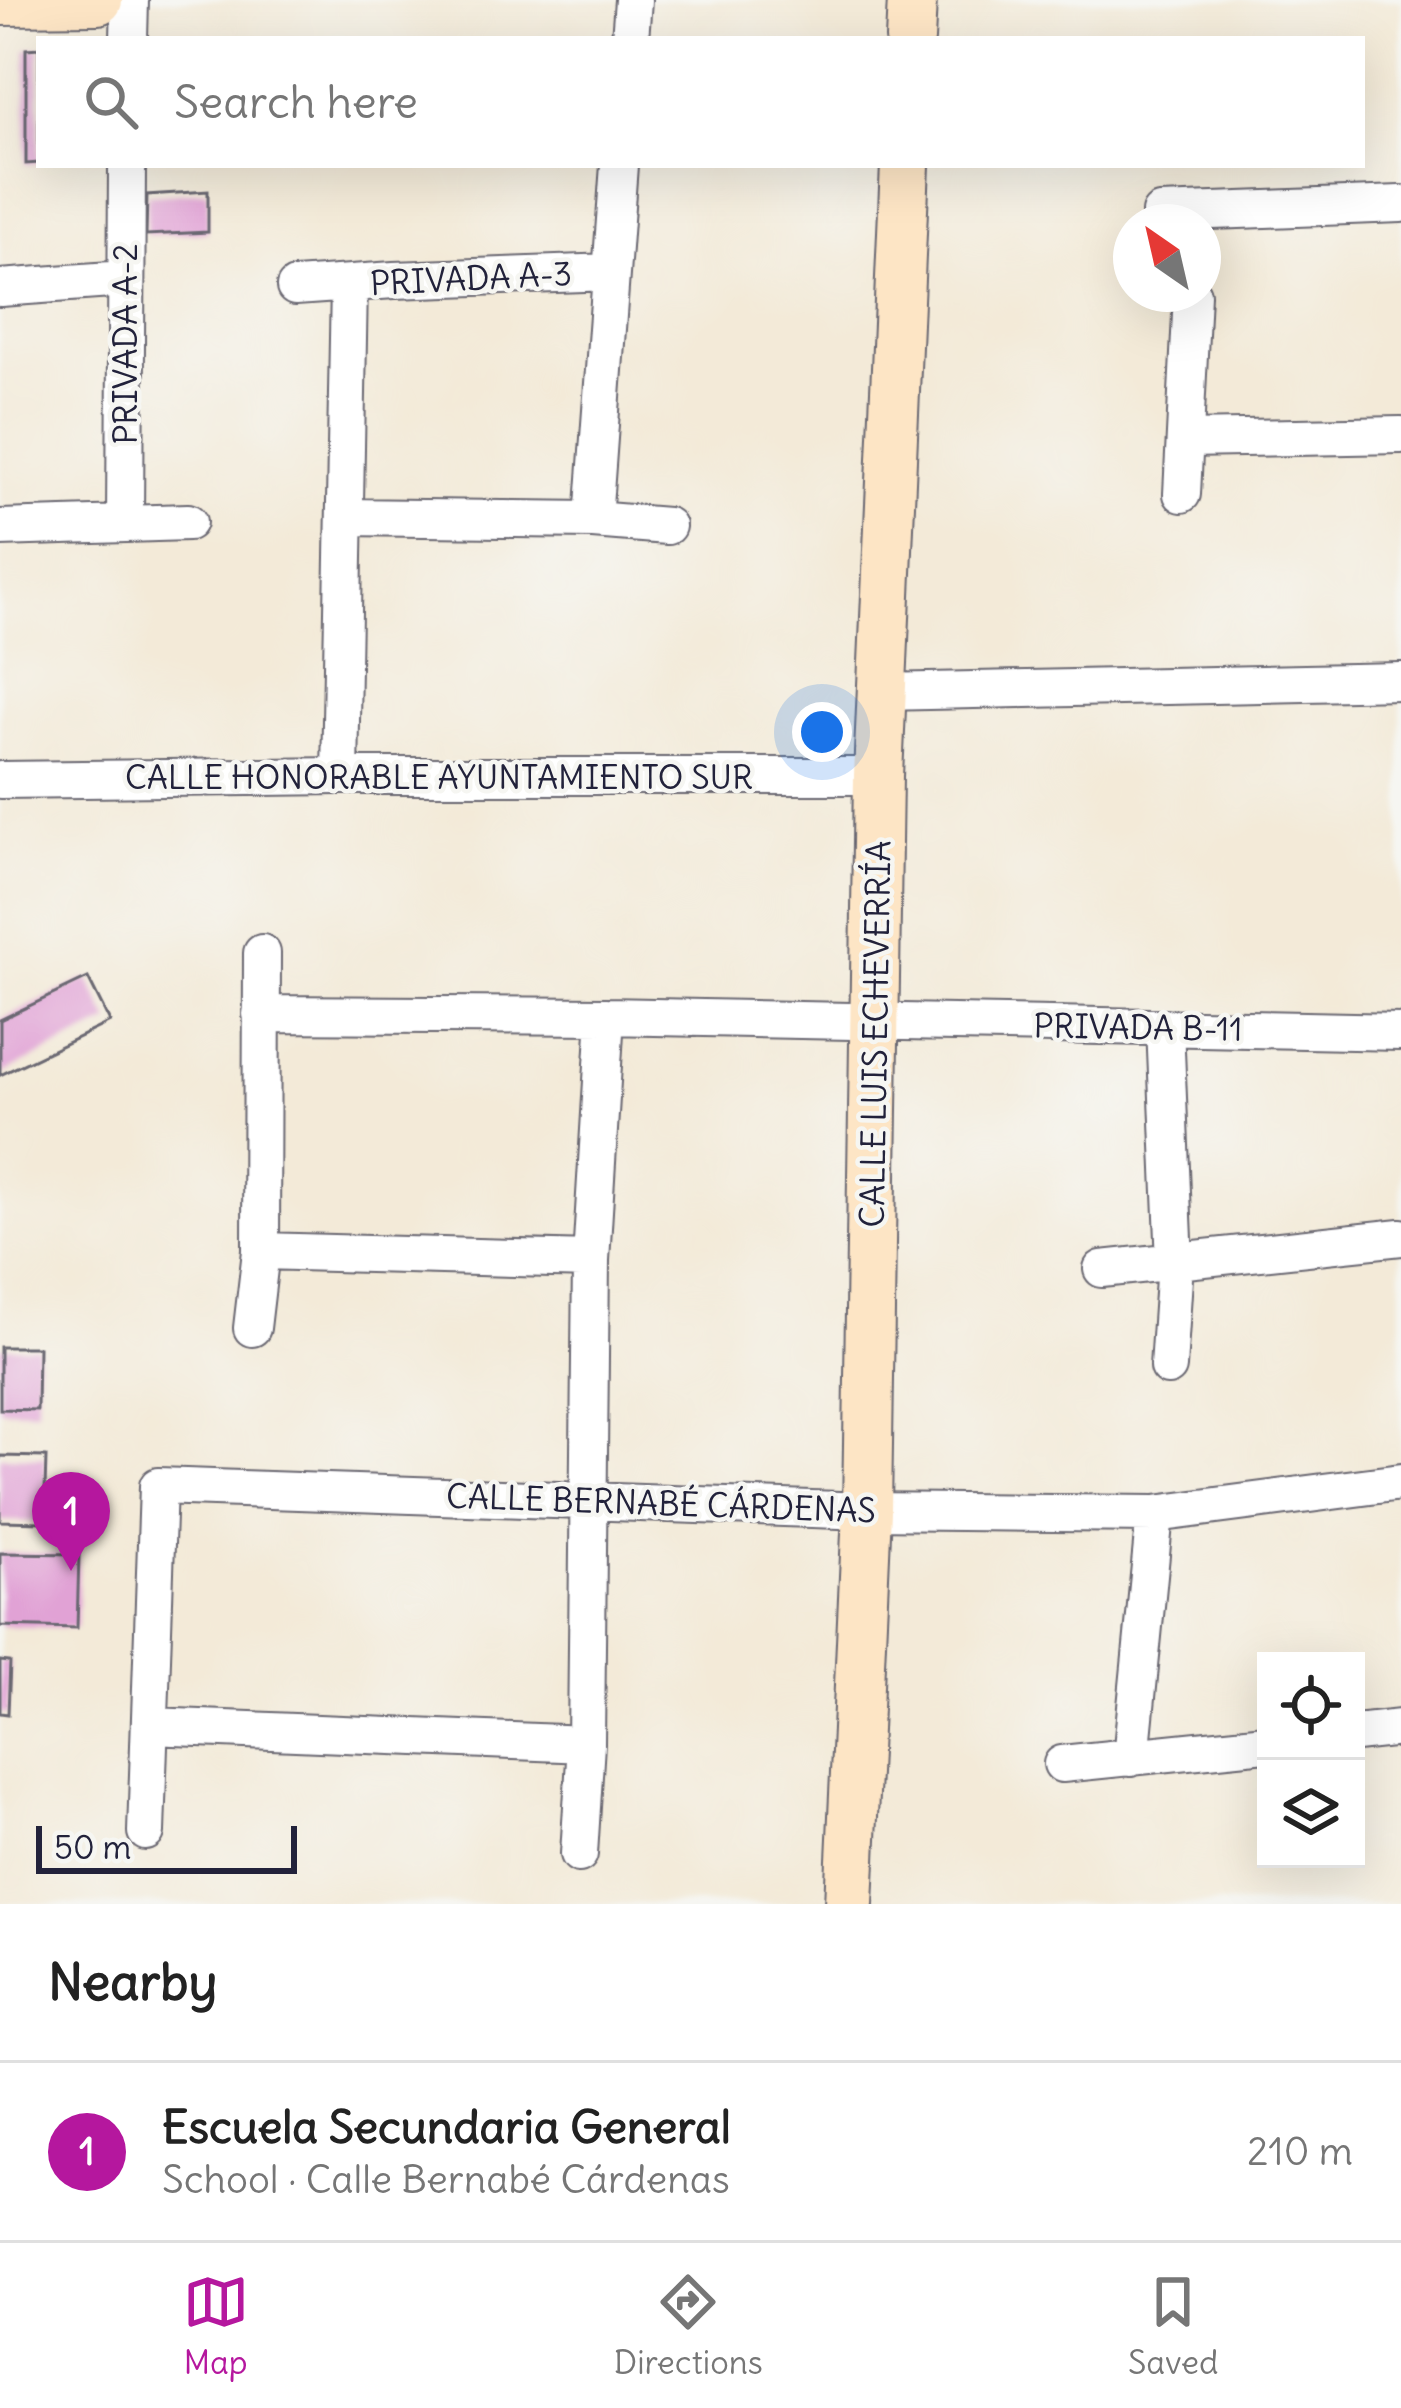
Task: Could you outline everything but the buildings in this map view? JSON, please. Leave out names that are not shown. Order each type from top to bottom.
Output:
[{"type":"street","points":[[0,1],[98,0]]},
{"type":"street","points":[[129,36],[130,0]]},
{"type":"street","points":[[629,36],[633,0]]},
{"type":"street","points":[[910,36],[912,0]]},
{"type":"street","name":"PRIVADA A-2","points":[[125,523],[127,168]]},
{"type":"street","name":"PRIVADA A-3","points":[[593,520],[619,168]]},
{"type":"street","name":"CALLE LUIS ECHEVERRÍA","points":[[849,1904],[867,1511],[878,776],[905,168]]},
{"type":"street","points":[[1221,214],[1401,204]]},
{"type":"street","name":"PRIVADA A-3","points":[[340,776],[349,284],[610,272]]},
{"type":"street","points":[[0,288],[125,279]]},
{"type":"street","points":[[295,287],[349,284]]},
{"type":"street","points":[[1182,494],[1191,312]]},
{"type":"street","points":[[1186,439],[1401,435]]},
{"type":"street","points":[[345,517],[593,520],[667,526]]},
{"type":"street","points":[[0,528],[188,522]]},
{"type":"street","points":[[883,692],[1401,680]]},
{"type":"street","name":"CALLE HONORABLE AYUNTAMIENTO SUR","points":[[0,780],[878,776]]},
{"type":"street","points":[[252,1328],[261,1251],[262,953]]},
{"type":"street","name":"PRIVADA B-11","points":[[262,1014],[1401,1032]]},
{"type":"street","points":[[579,1854],[586,1744],[591,1260],[606,1016]]},
{"type":"street","points":[[1165,1027],[1175,1263],[1168,1367]]},
{"type":"street","points":[[1102,1269],[1401,1238]]},
{"type":"street","points":[[261,1251],[591,1260]]},
{"type":"street","name":"CALLE BERNABÉ CÁRDENAS","points":[[152,1726],[158,1486],[867,1511],[1155,1514],[1401,1482]]},
{"type":"street","points":[[1131,1758],[1155,1514]]},
{"type":"street","points":[[146,1832],[152,1726],[586,1744]]},
{"type":"street","points":[[1365,1732],[1401,1728]]},
{"type":"street","points":[[1063,1764],[1257,1744]]},
{"type":"place","name":"Escuela Secundaria General","points":[[71,1571]]}]
